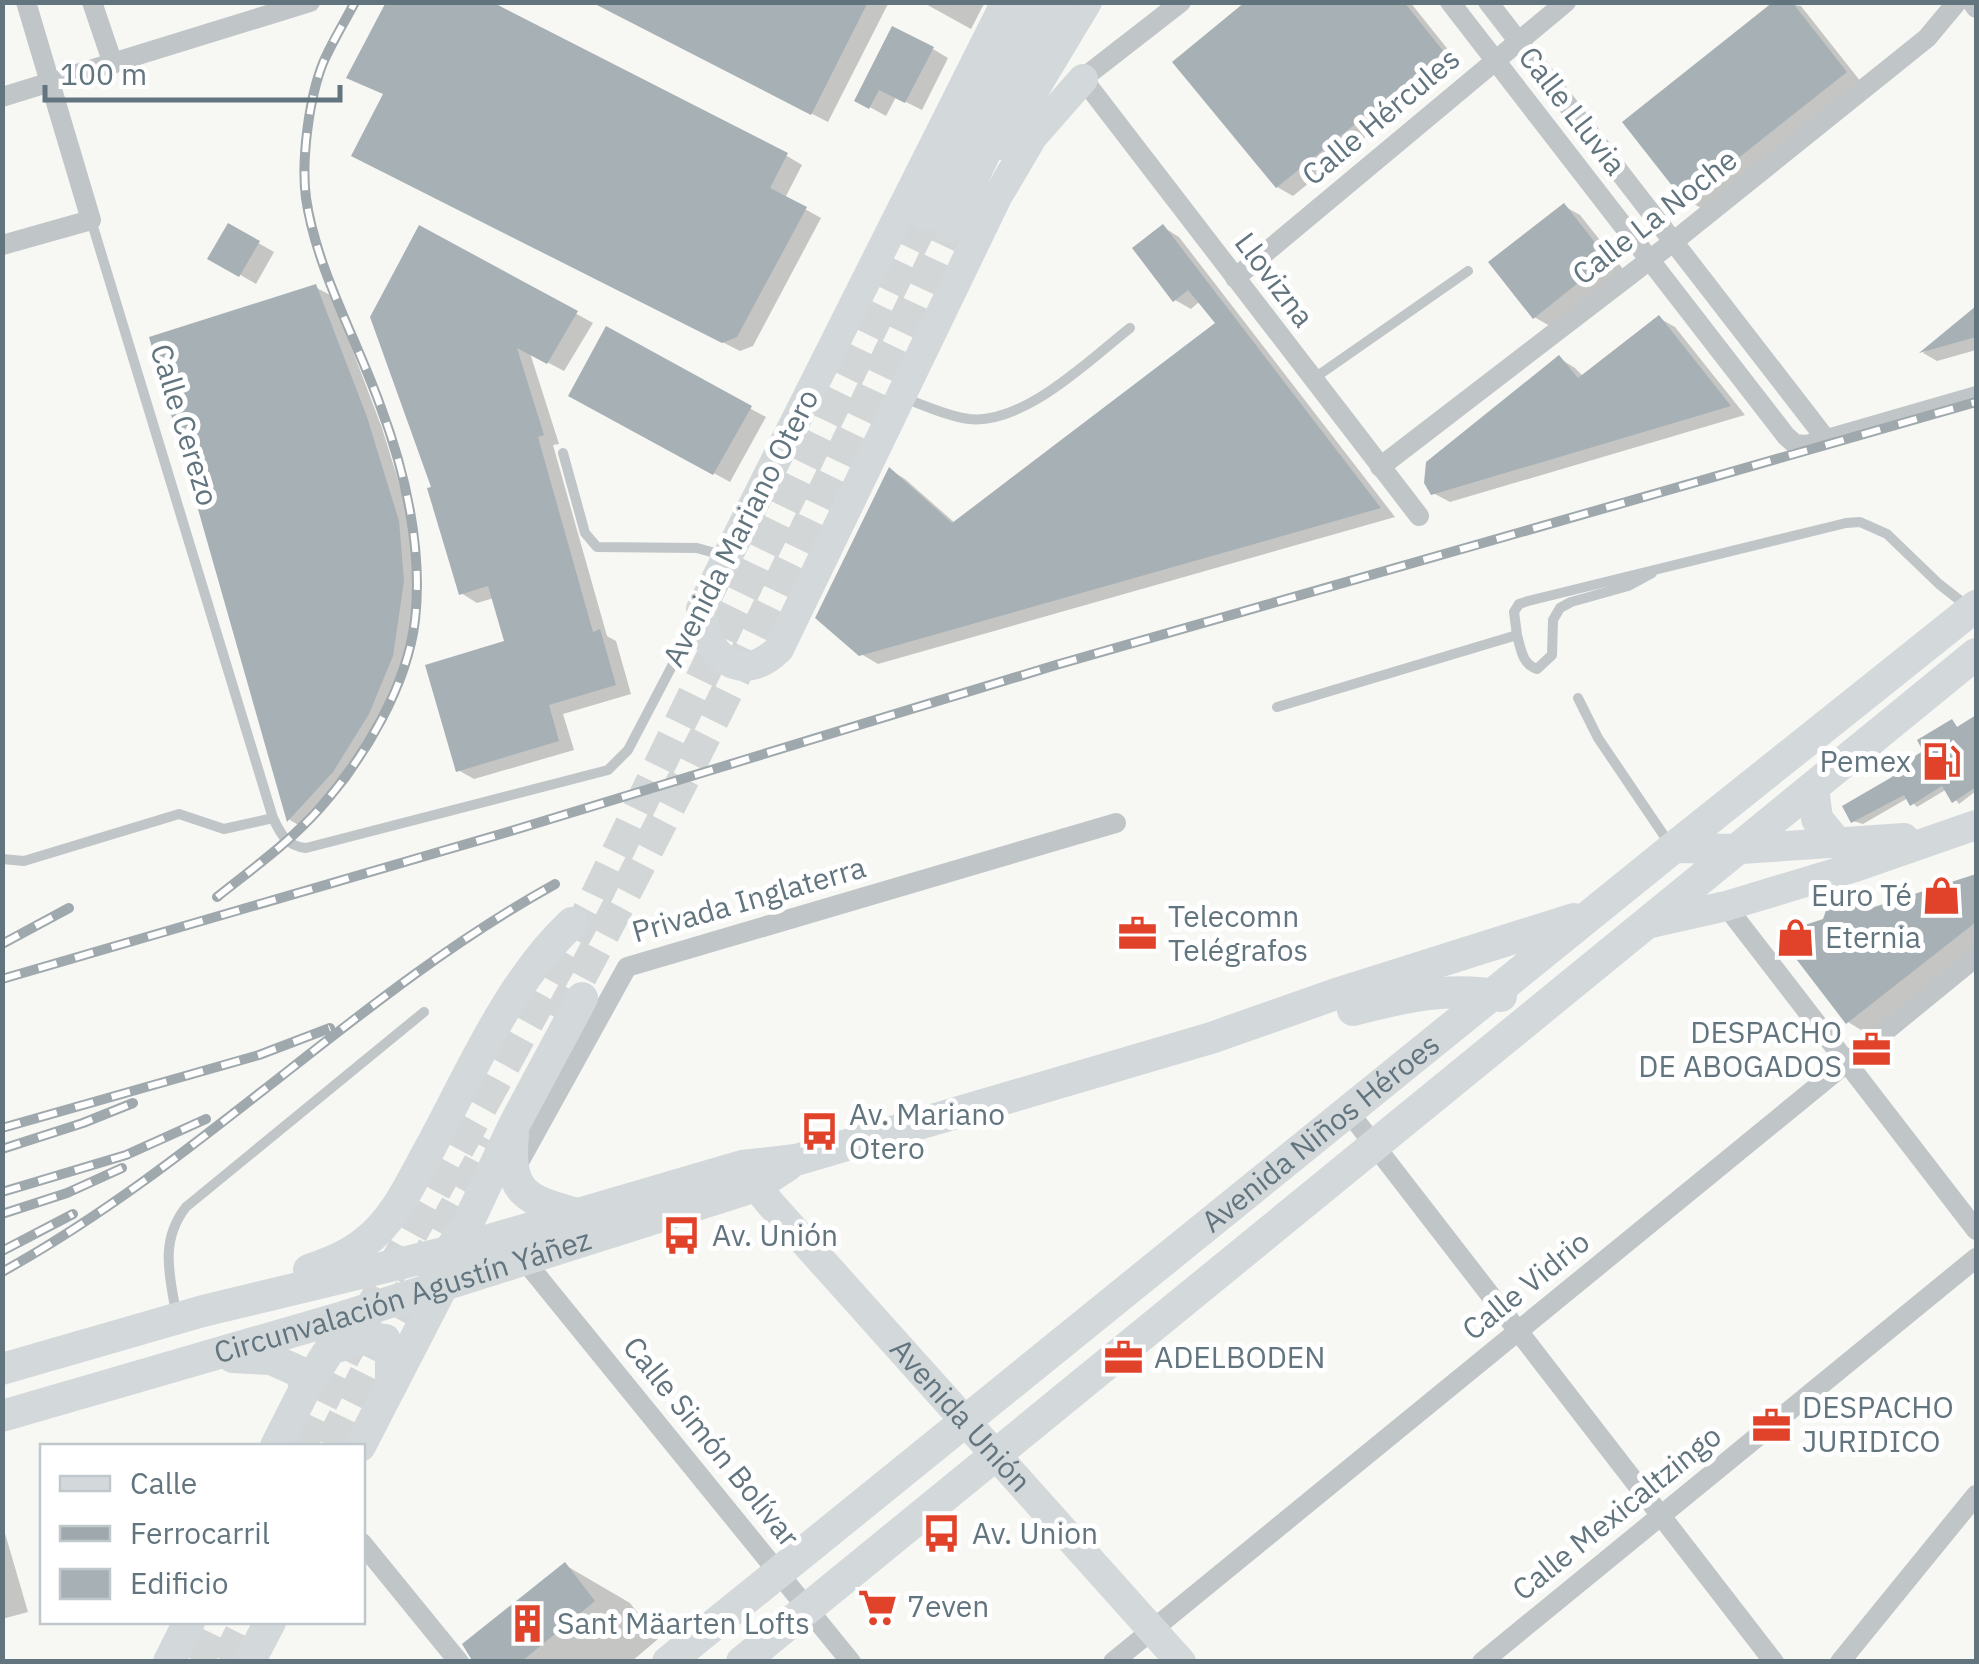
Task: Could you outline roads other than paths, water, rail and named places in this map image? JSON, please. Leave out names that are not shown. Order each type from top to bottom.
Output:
[{"type":"main road","name":"Avenida Mariano Otero","points":[[701,610],[1006,2]]},
{"type":"main road","points":[[944,217],[1036,2]]},
{"type":"main road","points":[[944,217],[1064,2]]},
{"type":"main road","points":[[944,217],[1020,118],[1086,2]]},
{"type":"main road","points":[[701,610],[709,642],[720,657],[732,664],[756,665],[779,649],[1018,159],[1084,79]]},
{"type":"main road","name":"Avenida Niños Héroes","points":[[668,1662],[964,1419],[1974,608]]},
{"type":"main road","name":"Avenida Niños Héroes","points":[[742,1662],[1972,662]]},
{"type":"main road","points":[[1813,788],[1817,819],[1836,842]]},
{"type":"main road","points":[[1646,924],[1726,906],[1976,825]]},
{"type":"main road","points":[[1673,848],[1742,848],[1942,836]]},
{"type":"main road","name":"Circunvalación Agustín Yáñez","points":[[2,1416],[525,1261],[796,1160],[1211,1038],[1592,913]]},
{"type":"main road","points":[[190,1315],[344,1256],[384,1224],[400,1203],[508,1005],[554,941],[572,923]]},
{"type":"main road","name":"Circunvalación Agustín Yáñez","points":[[1211,1038],[1426,992],[1493,994],[1546,1005]]},
{"type":"main road","points":[[306,1328],[344,1302],[405,1282],[432,1268],[452,1251],[582,998]]},
{"type":"main road","points":[[514,1124],[512,1174],[522,1192],[534,1201],[578,1214]]},
{"type":"main road","name":"Circunvalación Agustín Yáñez","points":[[2,1368],[190,1315],[452,1251],[578,1214],[749,1176]]},
{"type":"main road","name":"Avenida Unión","points":[[749,1176],[1181,1662]]},
{"type":"main road","points":[[361,1444],[442,1286]]},
{"type":"main road","points":[[277,1444],[330,1349],[377,1337],[389,1346],[391,1385]]},
{"type":"main road","points":[[172,1366],[258,1356],[300,1372],[306,1387]]},
{"type":"main road","points":[[249,1662],[269,1624]]},
{"type":"street","name":"Calle Cerezo","points":[[26,2],[91,220]]},
{"type":"street","points":[[92,2],[113,64]]},
{"type":"street","points":[[2,97],[310,2]]},
{"type":"street","points":[[1020,118],[1084,79],[1180,2]]},
{"type":"street","name":"Calle Lluvia","points":[[1450,2],[1786,436],[1795,444],[1826,439],[1488,2]]},
{"type":"street","name":"Calle Hércules","points":[[1235,278],[1566,2]]},
{"type":"street","name":"Calle La Noche","points":[[1380,467],[1673,242],[1927,38],[1957,2]]},
{"type":"street","name":"Llovizna","points":[[1084,79],[1419,516]]},
{"type":"street","points":[[2,245],[91,220]]},
{"type":"street","points":[[1826,439],[1976,396]]},
{"type":"street","name":"Privada Inglaterra","points":[[512,1174],[627,967],[1116,823]]},
{"type":"street","points":[[1726,906],[1976,1230]]},
{"type":"street","name":"Calle Vidrio","points":[[1113,1662],[1976,958]]},
{"type":"street","points":[[1348,1111],[1774,1662]]},
{"type":"street","name":"Calle Mexicaltzingo","points":[[1482,1662],[1976,1258]]},
{"type":"street","name":"Calle Simón Bolívar","points":[[525,1261],[851,1662]]},
{"type":"street","points":[[1840,1662],[1976,1495]]},
{"type":"street","points":[[365,1547],[460,1662]]},
{"type":"lane","name":"Calle Cerezo","points":[[91,220],[273,818]]},
{"type":"lane","points":[[1312,380],[1468,271]]},
{"type":"lane","points":[[900,396],[971,419],[1012,413],[1060,383],[1130,328]]},
{"type":"lane","points":[[563,453],[585,533],[597,546],[697,548],[728,556]]},
{"type":"lane","points":[[1661,567],[1628,586],[1560,608],[1553,620],[1552,655],[1537,668],[1524,660],[1514,612],[1519,604],[1661,567],[1860,522],[1887,534],[1939,584],[1974,608]]},
{"type":"lane","name":"Avenida Mariano Otero","points":[[273,818],[286,841],[306,848],[608,770],[628,750],[701,610]]},
{"type":"lane","points":[[1277,707],[1517,635]]},
{"type":"lane","points":[[1578,698],[1598,738],[1673,848]]},
{"type":"lane","points":[[2,858],[24,861],[178,814],[224,828],[273,818]]},
{"type":"lane","points":[[190,1315],[166,1253],[174,1222],[186,1207],[424,1012]]},
{"type":"tunnel","points":[[302,1444],[345,1355],[591,907],[926,215]]},
{"type":"tunnel","points":[[558,1019],[710,725],[949,227]]},
{"type":"tunnel","points":[[331,1444],[375,1354],[491,1141]]},
{"type":"tunnel","points":[[198,1662],[216,1624]]},
{"type":"tunnel","points":[[226,1662],[245,1624]]},
{"type":"railway","points":[[217,897],[296,832],[352,767],[393,696],[415,620],[414,538],[404,483],[380,405],[318,250],[306,198],[305,148],[318,77],[355,2]]},
{"type":"railway","points":[[2,979],[511,831],[1056,665],[1976,402]]},
{"type":"railway","points":[[2,1272],[75,1229],[144,1181],[413,975],[555,884]]},
{"type":"railway","points":[[2,944],[69,908]]},
{"type":"railway","points":[[2,1128],[259,1055],[330,1028]]},
{"type":"railway","points":[[2,1149],[133,1103]]},
{"type":"railway","points":[[2,1192],[126,1155],[206,1119]]},
{"type":"railway","points":[[2,1214],[67,1193],[122,1168]]},
{"type":"railway","points":[[2,1251],[73,1214]]},
{"type":"place","name":"Pemex","points":[[1941,762]]},
{"type":"place","name":"Euro Té","points":[[1942,896]]},
{"type":"place","name":"Telecomn Telégrafos","points":[[1138,934]]},
{"type":"place","name":"Eternia","points":[[1795,938]]},
{"type":"place","name":"DESPACHO DE ABOGADOS","points":[[1872,1050]]},
{"type":"place","name":"Av. Mariano Otero","points":[[819,1132]]},
{"type":"place","name":"Av. Unión","points":[[682,1236]]},
{"type":"place","name":"ADELBODEN","points":[[1124,1358]]},
{"type":"place","name":"DESPACHO JURIDICO","points":[[1772,1425]]},
{"type":"place","name":"Av. Union","points":[[942,1534]]},
{"type":"place","name":"7even","points":[[877,1607]]},
{"type":"place","name":"Sant Mäarten Lofts","points":[[527,1624]]}]
